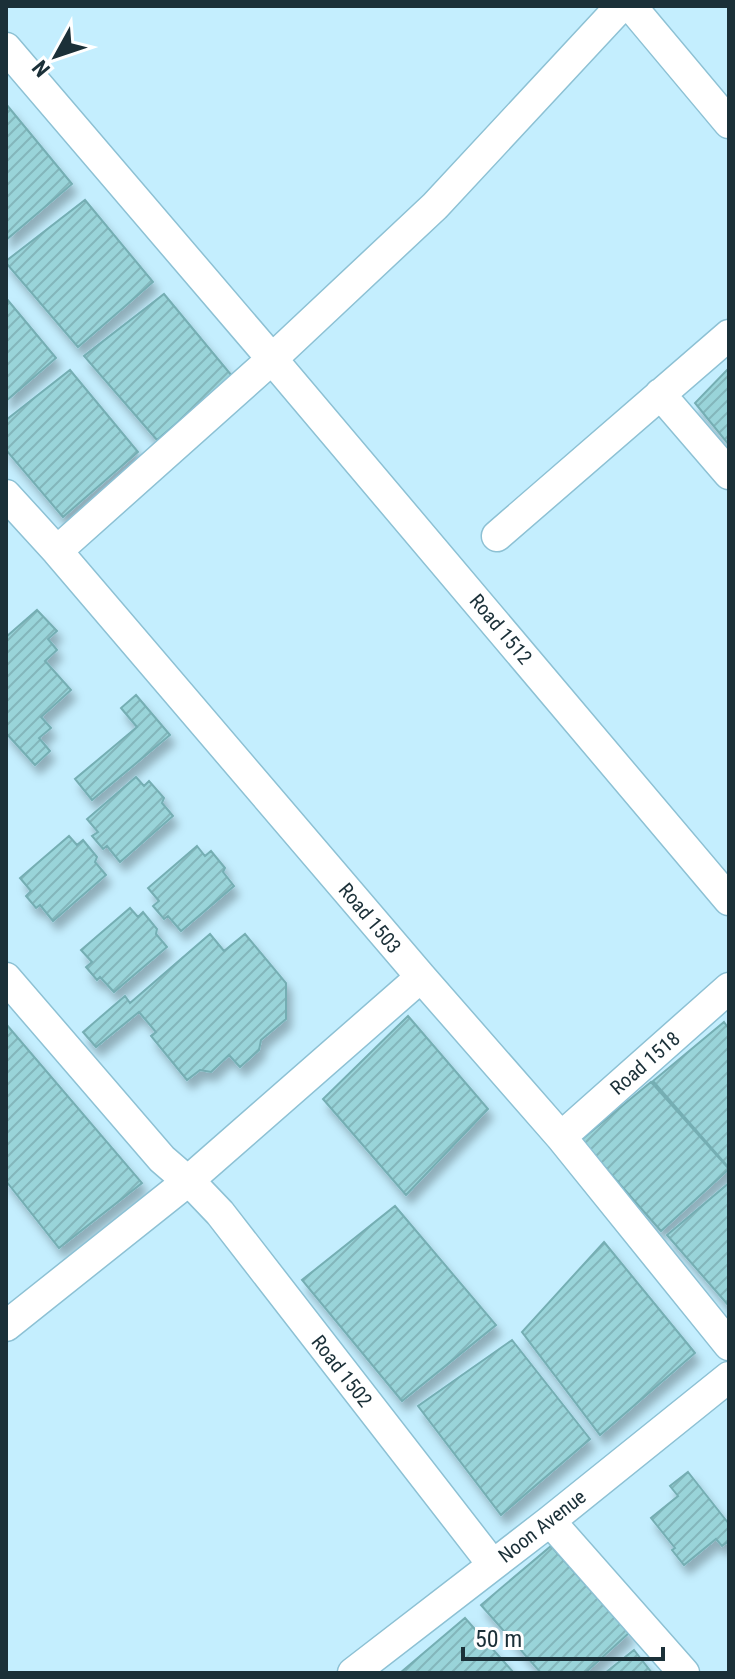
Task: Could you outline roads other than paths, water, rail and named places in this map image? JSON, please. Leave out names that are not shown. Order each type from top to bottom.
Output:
[{"type":"street","points":[[57,551],[272,359],[435,206],[621,6]]},
{"type":"street","points":[[631,6],[729,123]]},
{"type":"street","name":"Road 1512","points":[[6,48],[729,900]]},
{"type":"street","points":[[497,536],[729,335]]},
{"type":"street","points":[[660,394],[729,474]]},
{"type":"street","name":"Road 1503","points":[[6,495],[561,1137],[729,1345]]},
{"type":"street","points":[[6,1326],[188,1181],[421,977]]},
{"type":"street","name":"Road 1502","points":[[6,978],[162,1159],[220,1213],[493,1565]]},
{"type":"street","name":"Road 1518","points":[[561,1137],[729,988]]},
{"type":"street","name":"Noon Avenue","points":[[353,1673],[550,1521],[729,1377]]},
{"type":"street","points":[[550,1521],[684,1673]]}]
